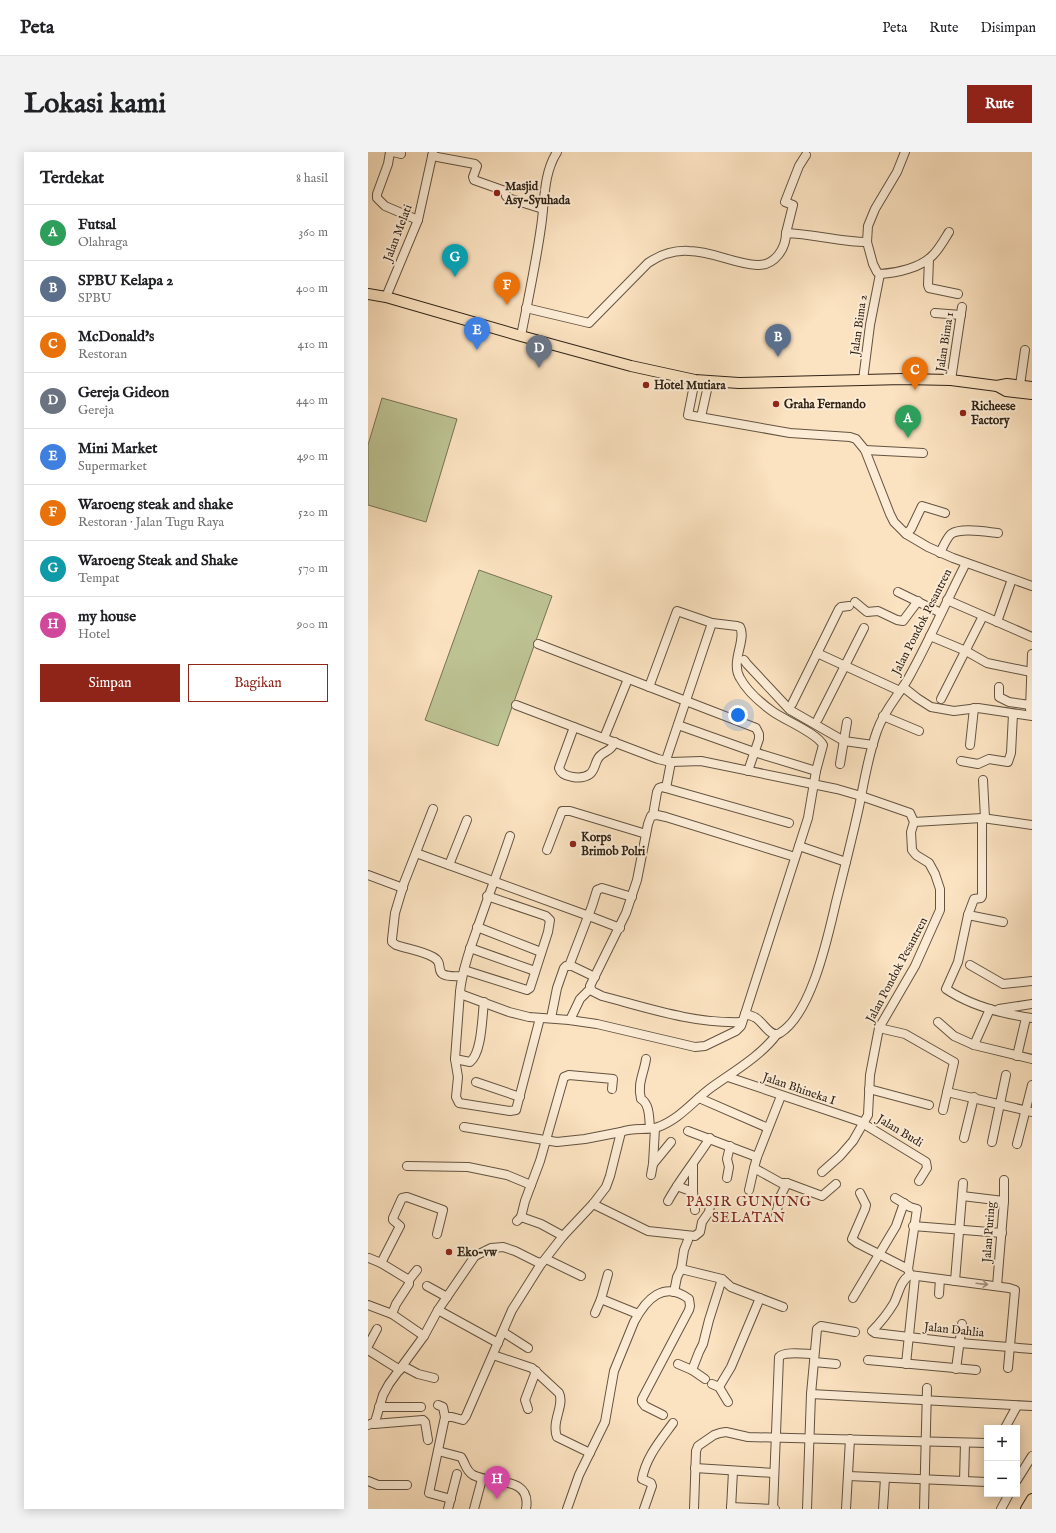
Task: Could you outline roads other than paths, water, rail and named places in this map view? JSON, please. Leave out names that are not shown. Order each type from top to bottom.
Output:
[{"type":"main road","points":[[370,293],[639,368],[695,380],[751,383],[863,380],[950,380],[997,386],[1007,384],[1032,387]]},
{"type":"main road","points":[[997,386],[1006,391],[1032,394]]},
{"type":"main road","points":[[1026,1509],[1032,1499]]},
{"type":"street","points":[[401,154],[391,152],[377,198],[385,206],[418,220]]},
{"type":"street","points":[[521,336],[541,227],[548,172],[552,160],[558,152]]},
{"type":"street","points":[[905,152],[868,226],[868,242],[873,264],[877,272],[880,274],[903,270],[920,264],[929,258],[950,232]]},
{"type":"street","points":[[432,154],[475,164],[474,180],[505,191],[508,198],[543,209]]},
{"type":"street","name":"Jalan Melati","points":[[386,297],[418,220],[432,154]]},
{"type":"street","points":[[526,308],[589,323],[644,266],[658,257],[676,252],[689,251],[706,253],[762,265],[773,260],[784,248],[786,232],[793,205],[785,202],[799,166],[806,155]]},
{"type":"street","points":[[786,232],[818,235],[853,242],[868,242]]},
{"type":"street","points":[[929,258],[929,288],[958,294]]},
{"type":"street","name":"Jalan Bima 2","points":[[863,380],[870,320],[880,274]]},
{"type":"street","name":"Jalan Bima 1","points":[[935,312],[962,311],[950,380]]},
{"type":"street","points":[[1020,385],[1024,350]]},
{"type":"street","points":[[695,380],[688,415],[790,433],[843,435],[856,439],[864,450],[894,522],[906,534],[940,553],[1032,586]]},
{"type":"street","points":[[701,418],[709,381]]},
{"type":"street","points":[[864,450],[923,453]]},
{"type":"street","points":[[906,534],[911,529],[922,506],[945,513]]},
{"type":"street","points":[[940,553],[946,541],[953,533],[964,531],[998,533]]},
{"type":"street","name":"Jalan Pondok Pesantren","points":[[653,1128],[681,1114],[713,1086],[728,1077],[772,1041],[796,1015],[806,998],[822,959],[877,730],[883,716],[909,677],[966,563]]},
{"type":"street","points":[[997,622],[1012,579]]},
{"type":"street","points":[[898,592],[941,612]]},
{"type":"street","points":[[947,600],[1032,637]]},
{"type":"street","points":[[792,704],[841,607],[852,604],[867,612],[878,611],[897,620],[903,621],[918,601]]},
{"type":"street","points":[[460,992],[466,996],[519,1015],[597,1024],[699,1048],[736,1031],[744,1018],[808,818],[816,771],[823,748],[822,742],[772,712],[739,678],[736,666],[742,630],[737,626],[712,623],[676,611],[650,687]]},
{"type":"street","points":[[941,699],[983,616]]},
{"type":"street","points":[[666,788],[668,761],[678,725],[712,623]]},
{"type":"street","points":[[818,719],[864,628]]},
{"type":"street","points":[[930,636],[966,651],[987,663],[1031,672]]},
{"type":"street","points":[[538,644],[756,728],[760,734],[748,771]]},
{"type":"street","points":[[817,653],[901,689],[931,707],[954,711],[974,708],[1013,714],[1030,710]]},
{"type":"street","points":[[1030,710],[1032,654]]},
{"type":"street","points":[[744,660],[746,664],[790,710],[844,741],[873,745]]},
{"type":"street","points":[[604,738],[628,679]]},
{"type":"street","points":[[999,687],[999,697],[1030,710]]},
{"type":"street","points":[[516,705],[668,761],[702,761],[814,784],[861,796],[910,813],[914,822],[983,818],[1032,825]]},
{"type":"street","points":[[970,745],[974,708]]},
{"type":"street","points":[[960,761],[978,764],[989,759],[1008,762],[1010,760],[1011,753],[1013,714]]},
{"type":"street","points":[[883,716],[919,731]]},
{"type":"street","points":[[840,764],[847,722]]},
{"type":"street","points":[[678,725],[754,752],[816,771]]},
{"type":"street","points":[[574,727],[559,768],[566,774],[576,777],[588,775],[594,769],[599,756],[612,748],[615,742]]},
{"type":"street","points":[[983,780],[982,896],[981,898],[974,899],[968,915],[958,962],[946,989],[986,1009],[1032,1004]]},
{"type":"street","points":[[570,1020],[580,999],[590,989],[590,986],[620,928],[632,897],[649,820],[653,815],[659,788],[666,788],[789,823]]},
{"type":"street","points":[[433,809],[395,913],[392,942],[396,945],[432,957],[437,962],[443,975],[448,977],[463,973],[525,990],[529,989],[550,925],[548,918],[488,896]]},
{"type":"street","points":[[548,850],[562,811],[570,810],[646,834]]},
{"type":"street","points":[[653,815],[666,817],[795,857]]},
{"type":"street","points":[[449,865],[467,820]]},
{"type":"street","name":"Jalan Pondok Pesantren","points":[[822,1172],[840,1156],[853,1141],[868,1115],[873,1056],[879,1028],[915,966],[940,910],[940,889],[935,874],[929,863],[916,855],[912,850],[911,832],[914,822]]},
{"type":"street","points":[[510,836],[477,927],[463,973],[460,992],[455,1059],[458,1077],[456,1097],[459,1103],[513,1111],[516,1110],[540,1018]]},
{"type":"street","points":[[799,846],[846,862]]},
{"type":"street","points":[[416,853],[620,928]]},
{"type":"street","points":[[368,875],[403,888]]},
{"type":"street","points":[[551,1018],[563,970],[566,966],[569,966],[589,916],[598,888],[632,897]]},
{"type":"street","points":[[968,915],[1003,922]]},
{"type":"street","points":[[477,927],[541,952]]},
{"type":"street","points":[[470,948],[535,971]]},
{"type":"street","points":[[970,965],[1003,984],[1032,981]]},
{"type":"street","points":[[569,966],[596,977]]},
{"type":"street","points":[[590,989],[592,992],[602,996],[692,1019],[723,1023],[744,1018],[757,1019],[773,1034],[777,1034]]},
{"type":"street","points":[[455,1059],[470,1062],[475,1056],[479,1041],[484,1002]]},
{"type":"street","points":[[993,1009],[1029,1018],[1018,1056]]},
{"type":"street","points":[[974,1045],[993,1009]]},
{"type":"street","points":[[938,1022],[954,1036],[974,1045],[1032,1059]]},
{"type":"street","points":[[879,1028],[905,1034],[954,1062],[943,1110]]},
{"type":"street","points":[[646,1059],[645,1067],[640,1080],[640,1095],[641,1099],[644,1100],[647,1105],[653,1128],[653,1164],[651,1175]]},
{"type":"street","points":[[563,1236],[541,1224],[519,1219],[546,1141],[564,1077],[569,1075],[613,1079],[612,1089]]},
{"type":"street","points":[[992,1142],[1006,1075]]},
{"type":"street","name":"Jalan Bhineka I","points":[[728,1077],[862,1123]]},
{"type":"street","points":[[476,1082],[520,1097]]},
{"type":"street","points":[[1016,1144],[1029,1111],[1032,1085]]},
{"type":"street","points":[[869,1089],[929,1105]]},
{"type":"street","points":[[947,1092],[974,1097],[1029,1111]]},
{"type":"street","points":[[749,1190],[757,1157],[781,1096]]},
{"type":"street","points":[[964,1138],[974,1097]]},
{"type":"street","points":[[699,1098],[768,1128]]},
{"type":"street","name":"Jalan Budi","points":[[862,1123],[926,1162],[927,1168],[919,1181]]},
{"type":"street","points":[[464,1127],[546,1141],[564,1142],[621,1132],[635,1128],[653,1128]]},
{"type":"street","points":[[688,1131],[710,1138],[757,1157]]},
{"type":"street","points":[[445,1417],[452,1417],[461,1420],[465,1419],[512,1310],[563,1236],[593,1204],[606,1187],[621,1132]]},
{"type":"street","points":[[668,1202],[677,1186],[710,1138]]},
{"type":"street","points":[[653,1164],[671,1142]]},
{"type":"street","points":[[727,1178],[729,1171],[727,1159],[730,1146]]},
{"type":"street","points":[[693,1164],[693,1192],[695,1210]]},
{"type":"street","points":[[407,1166],[468,1167],[507,1175],[531,1185]]},
{"type":"street","points":[[754,1168],[781,1183],[787,1183],[822,1196],[836,1184]]},
{"type":"street","name":"Jalan Puring","points":[[997,1286],[1002,1233],[1004,1180]]},
{"type":"street","points":[[775,1219],[780,1197],[787,1183]]},
{"type":"street","points":[[955,1281],[963,1183]]},
{"type":"street","points":[[677,1186],[693,1192]]},
{"type":"street","points":[[860,1192],[866,1205],[852,1239],[857,1243],[880,1254],[911,1274],[1014,1289],[1008,1368]]},
{"type":"street","points":[[962,1196],[1004,1200]]},
{"type":"street","points":[[381,1263],[400,1226],[393,1220],[393,1218],[402,1198],[407,1198],[443,1210],[437,1234]]},
{"type":"street","points":[[895,1198],[904,1204],[917,1209],[914,1226],[911,1274],[914,1281],[906,1364]]},
{"type":"street","points":[[593,1204],[639,1228],[648,1231],[695,1236],[700,1232],[702,1222],[709,1212],[711,1199]]},
{"type":"street","points":[[853,1298],[896,1226],[904,1204]]},
{"type":"street","points":[[914,1226],[1002,1233]]},
{"type":"street","points":[[674,1292],[677,1277],[681,1269],[688,1236]]},
{"type":"street","points":[[428,1440],[425,1422],[423,1420],[371,1424],[388,1384],[424,1336],[438,1310],[475,1256],[486,1249],[494,1247],[509,1249],[581,1276]]},
{"type":"street","points":[[369,1258],[381,1263],[409,1280]]},
{"type":"street","points":[[681,1269],[722,1279],[731,1287],[783,1307]]},
{"type":"street","points":[[392,1314],[396,1304],[409,1284],[409,1280],[417,1270]]},
{"type":"street","points":[[595,1314],[608,1274]]},
{"type":"street","name":"Jalan Dahlia","points":[[911,1274],[902,1282],[894,1302],[881,1322],[872,1331],[875,1333],[960,1344],[1032,1349]]},
{"type":"street","points":[[692,1370],[703,1344],[722,1279]]},
{"type":"street","points":[[939,1294],[940,1279]]},
{"type":"street","points":[[427,1286],[447,1297]]},
{"type":"street","points":[[567,1509],[579,1475],[605,1422],[614,1371],[624,1345],[638,1314],[651,1298],[662,1291],[683,1294],[689,1299],[690,1306],[642,1402],[645,1406],[663,1415]]},
{"type":"street","points":[[728,1402],[716,1386],[731,1367],[760,1298]]},
{"type":"street","points":[[601,1299],[638,1314]]},
{"type":"street","points":[[368,1305],[392,1314],[424,1336]]},
{"type":"street","points":[[438,1310],[498,1343]]},
{"type":"street","points":[[956,1368],[962,1324]]},
{"type":"street","points":[[807,1509],[811,1394],[817,1329],[819,1327],[855,1332]]},
{"type":"street","points":[[368,1346],[377,1329]]},
{"type":"street","points":[[503,1332],[528,1348]]},
{"type":"street","points":[[368,1350],[401,1368],[434,1378]]},
{"type":"street","points":[[733,1470],[731,1508],[774,1509],[775,1438],[779,1355],[787,1354],[814,1358],[836,1364]]},
{"type":"street","points":[[493,1355],[536,1371],[561,1395],[561,1403],[555,1432],[557,1437],[590,1453]]},
{"type":"street","points":[[868,1360],[976,1370]]},
{"type":"street","points":[[678,1364],[692,1370],[705,1379]]},
{"type":"street","points":[[528,1409],[525,1400],[536,1371]]},
{"type":"street","points":[[924,1509],[927,1388]]},
{"type":"street","points":[[811,1394],[1032,1406]]},
{"type":"street","points":[[438,1405],[443,1407],[445,1417],[429,1493],[451,1499]]},
{"type":"street","points":[[1008,1425],[1017,1406]]},
{"type":"street","points":[[379,1407],[421,1407]]},
{"type":"street","points":[[644,1509],[652,1486],[651,1483],[642,1479],[646,1463],[673,1423]]},
{"type":"street","points":[[694,1509],[696,1451],[698,1446],[714,1435],[726,1432],[748,1437],[984,1444]]},
{"type":"street","points":[[846,1509],[850,1439]]},
{"type":"street","points":[[964,1481],[965,1443]]},
{"type":"street","points":[[438,1451],[461,1457],[466,1469],[482,1479],[504,1482],[519,1487],[527,1498],[526,1509]]},
{"type":"street","points":[[1020,1475],[1032,1456]]},
{"type":"street","points":[[695,1468],[774,1473]]},
{"type":"street","points":[[448,1509],[457,1474]]},
{"type":"street","points":[[848,1476],[984,1482]]},
{"type":"street","points":[[883,1509],[885,1478]]},
{"type":"street","points":[[474,1509],[482,1479]]},
{"type":"street","points":[[368,1481],[380,1485],[407,1485]]},
{"type":"street","points":[[1001,1509],[1007,1497]]},
{"type":"place","name":"Masjid Asy-Syuhada","points":[[497,193]]},
{"type":"place","name":"Waroeng Steak and Shake","points":[[455,277]]},
{"type":"place","name":"Waroeng steak and shake","points":[[507,305]]},
{"type":"place","name":"Mini Market","points":[[477,350]]},
{"type":"place","name":"SPBU Kelapa 2","points":[[778,357]]},
{"type":"place","name":"Gereja Gideon","points":[[539,368]]},
{"type":"place","name":"Hotel Mutiara","points":[[646,385]]},
{"type":"place","name":"McDonald's","points":[[915,390]]},
{"type":"place","name":"Graha Fernando","points":[[776,404]]},
{"type":"place","name":"Richeese Factory","points":[[963,413]]},
{"type":"place","name":"Futsal","points":[[908,438]]},
{"type":"place","name":"Korps Brimob Polri","points":[[573,844]]},
{"type":"place","name":"Eko-vw","points":[[449,1252]]},
{"type":"place","name":"my house","points":[[497,1499]]},
{"type":"district","name":"PASIR GUNUNG SELATAN","points":[[749,1210]]}]
